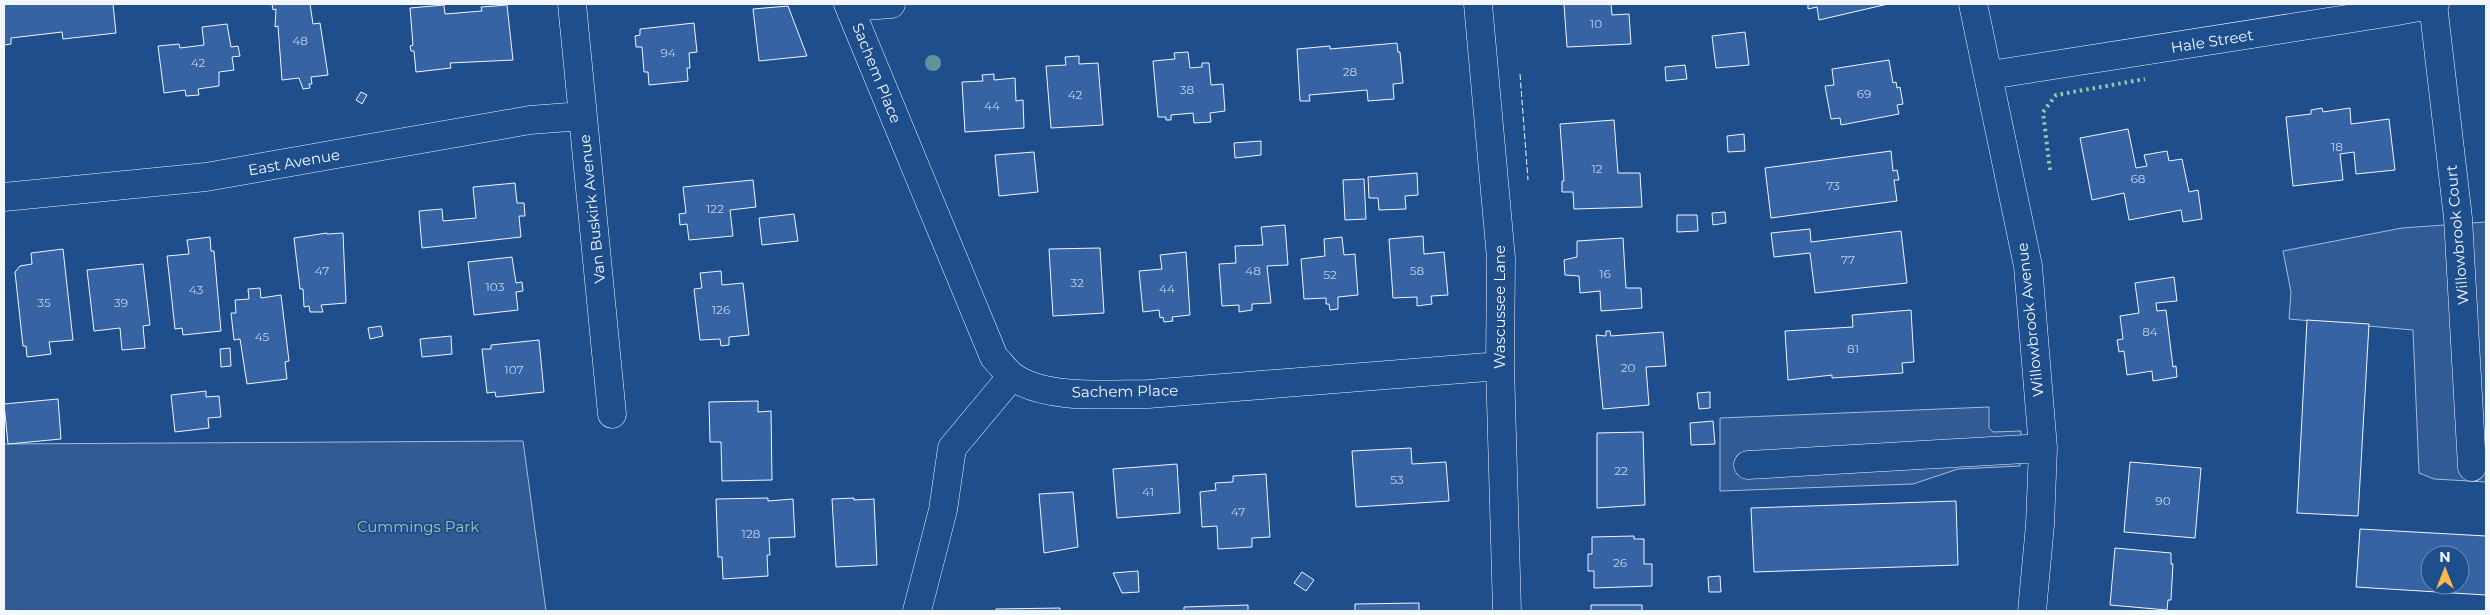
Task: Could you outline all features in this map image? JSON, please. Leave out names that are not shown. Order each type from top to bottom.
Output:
[{"type":"street","name":"Van Buskirk Avenue","points":[[572,4],[612,414]]},
{"type":"street","points":[[849,5],[891,4]]},
{"type":"street","name":"Wascussee Lane","points":[[1478,4],[1501,258],[1500,366],[1507,611]]},
{"type":"street","name":"Willowbrook Avenue","points":[[1973,4],[1990,75],[2028,266],[2043,448],[2040,524],[2032,611]]},
{"type":"street","name":"Hale Street","points":[[1990,75],[2391,8],[2434,4]]},
{"type":"street","name":"Willowbrook Court","points":[[2434,4],[2458,218],[2472,467]]},
{"type":"street","name":"Sachem Place","points":[[849,5],[994,357],[1012,376],[1037,389],[1092,394],[1148,394],[1500,366]]},
{"type":"street","name":"East Avenue","points":[[4,197],[206,177],[530,120],[582,116]]},
{"type":"street","points":[[917,611],[943,510],[952,448],[1012,376]]},
{"type":"street","points":[[1748,465],[2043,448]]},
{"type":"shaded area","points":[[2486,222],[2486,482],[2434,479],[2419,473],[2413,330],[2289,319],[2291,292],[2283,251],[2402,228]]},
{"type":"shaded area","points":[[1989,407],[1989,428],[1993,432],[2021,431],[2020,466],[1958,469],[1913,484],[1720,491],[1720,418]]},
{"type":"shaded area","name":"Cummings Park","points":[[523,441],[546,611],[4,611],[4,444]]},
{"type":"building","points":[[4,4],[113,4],[116,33],[63,39],[62,32],[11,38],[11,44],[4,45]]},
{"type":"building","points":[[272,4],[310,4],[313,24],[320,23],[328,75],[311,77],[312,84],[309,84],[310,88],[303,89],[299,78],[282,80],[278,26],[275,27],[276,9],[273,10]]},
{"type":"building","points":[[1564,4],[1611,4],[1612,15],[1629,14],[1631,44],[1567,47]]},
{"type":"building","points":[[1808,4],[1888,4],[1819,20],[1817,7],[1808,9]]},
{"type":"building","points":[[444,5],[445,14],[482,11],[481,7],[507,5],[513,60],[450,63],[451,68],[416,72],[414,51],[411,51],[410,46],[413,45],[410,8]]},
{"type":"building","points":[[788,6],[807,56],[759,61],[753,9]]},
{"type":"building","points":[[694,23],[697,52],[689,53],[690,68],[687,68],[688,81],[649,85],[648,72],[644,72],[642,47],[636,47],[635,36],[640,35],[640,29]]},
{"type":"building","points":[[227,24],[231,47],[238,46],[240,56],[232,57],[234,70],[219,72],[219,86],[198,89],[199,95],[186,96],[185,90],[164,93],[158,46],[179,44],[180,48],[204,45],[202,27]]},
{"type":"building","points":[[1745,32],[1749,65],[1716,68],[1712,36]]},
{"type":"building","points":[[1397,43],[1398,52],[1400,52],[1403,83],[1393,84],[1394,99],[1368,101],[1367,90],[1309,95],[1310,101],[1300,101],[1297,49],[1330,46],[1330,49]]},
{"type":"building","points":[[1188,52],[1190,68],[1202,67],[1202,63],[1209,63],[1211,85],[1223,84],[1225,111],[1210,113],[1211,122],[1194,123],[1193,113],[1171,115],[1171,120],[1166,120],[1166,117],[1158,117],[1153,61],[1175,59],[1174,53]]},
{"type":"building","points":[[1079,56],[1079,64],[1098,63],[1103,125],[1051,128],[1046,66],[1066,65],[1065,57]]},
{"type":"building","points":[[1889,60],[1893,83],[1896,82],[1897,88],[1900,87],[1903,104],[1897,105],[1899,114],[1841,125],[1840,118],[1831,119],[1825,86],[1834,85],[1832,69]]},
{"type":"building","points":[[1685,65],[1687,79],[1666,81],[1665,67]]},
{"type":"building","points":[[994,74],[994,80],[1015,78],[1016,101],[1023,100],[1024,128],[965,132],[962,82],[983,81],[982,75]]},
{"type":"building","points":[[361,92],[367,95],[362,104],[356,100]]},
{"type":"building","points":[[2322,108],[2323,112],[2350,108],[2351,124],[2389,119],[2395,170],[2356,174],[2354,152],[2340,154],[2343,180],[2293,186],[2286,117],[2311,114],[2311,110]]},
{"type":"building","points":[[1614,120],[1618,173],[1640,173],[1642,207],[1574,209],[1573,192],[1562,192],[1562,181],[1564,181],[1560,124]]},
{"type":"building","points":[[2128,129],[2136,168],[2147,166],[2144,155],[2167,151],[2169,161],[2182,159],[2189,192],[2198,190],[2202,219],[2183,222],[2181,210],[2129,220],[2124,193],[2092,200],[2080,138]]},
{"type":"building","points":[[1744,134],[1745,151],[1728,152],[1727,136]]},
{"type":"building","points":[[1261,141],[1261,155],[1235,158],[1234,143]]},
{"type":"building","points":[[1891,151],[1893,171],[1897,170],[1899,180],[1894,180],[1897,201],[1771,218],[1765,168]]},
{"type":"building","points":[[1034,152],[1038,192],[999,196],[995,155]]},
{"type":"building","points":[[1417,173],[1418,195],[1405,196],[1406,209],[1379,210],[1378,198],[1369,198],[1368,177]]},
{"type":"building","points":[[1364,179],[1366,219],[1345,220],[1343,180]]},
{"type":"building","points":[[753,180],[756,207],[730,210],[733,236],[689,240],[687,224],[680,225],[679,214],[686,213],[683,187]]},
{"type":"building","points":[[515,183],[517,203],[524,203],[525,216],[519,216],[521,237],[422,248],[419,211],[442,209],[443,221],[476,218],[473,187]]},
{"type":"building","points":[[1725,212],[1726,223],[1713,225],[1712,213]]},
{"type":"building","points":[[794,214],[798,241],[762,245],[759,218]]},
{"type":"building","points":[[1677,215],[1697,215],[1698,231],[1677,232]]},
{"type":"building","points":[[1285,225],[1288,265],[1267,266],[1271,303],[1252,304],[1252,310],[1239,312],[1239,305],[1222,306],[1219,264],[1236,263],[1235,246],[1263,245],[1261,227]]},
{"type":"building","points":[[1810,229],[1811,242],[1901,231],[1907,283],[1815,293],[1810,253],[1774,257],[1771,233]]},
{"type":"building","points":[[327,233],[343,233],[346,303],[321,305],[323,312],[310,312],[309,306],[304,307],[303,289],[300,289],[294,238]]},
{"type":"building","points":[[1423,236],[1424,254],[1444,252],[1448,295],[1431,296],[1432,304],[1417,306],[1417,297],[1393,298],[1389,239]]},
{"type":"building","points":[[210,237],[211,251],[214,251],[221,331],[183,335],[182,328],[175,329],[167,256],[189,254],[187,240]]},
{"type":"building","points":[[1342,237],[1344,255],[1355,254],[1358,295],[1338,297],[1338,309],[1330,310],[1329,304],[1326,304],[1326,298],[1304,299],[1301,259],[1325,256],[1324,239]]},
{"type":"building","points":[[1623,238],[1626,288],[1641,288],[1642,308],[1601,311],[1600,291],[1580,293],[1579,276],[1565,275],[1564,260],[1577,257],[1577,241]]},
{"type":"building","points":[[1100,248],[1104,313],[1053,316],[1049,249]]},
{"type":"building","points":[[63,249],[73,340],[49,342],[51,354],[27,357],[26,346],[23,346],[15,272],[20,266],[32,264],[31,253]]},
{"type":"building","points":[[1186,252],[1190,315],[1172,317],[1173,321],[1164,322],[1163,317],[1160,318],[1159,310],[1143,312],[1139,271],[1162,269],[1160,255]]},
{"type":"building","points":[[512,257],[516,283],[522,282],[523,291],[516,292],[518,310],[474,315],[468,262]]},
{"type":"building","points":[[143,264],[150,325],[143,326],[145,348],[122,350],[120,328],[94,331],[87,270]]},
{"type":"building","points":[[721,271],[722,285],[743,283],[749,335],[729,337],[729,345],[721,346],[720,339],[700,340],[694,289],[702,288],[700,273]]},
{"type":"building","points":[[2174,277],[2177,301],[2156,303],[2157,311],[2166,310],[2173,367],[2176,366],[2177,377],[2153,381],[2152,371],[2127,375],[2124,351],[2119,352],[2117,340],[2123,339],[2120,316],[2139,313],[2135,283]]},
{"type":"building","points":[[260,288],[261,298],[281,295],[289,361],[285,362],[287,379],[247,384],[240,339],[234,340],[231,313],[236,313],[235,300],[249,299],[248,289]]},
{"type":"building","points":[[1911,310],[1914,362],[1902,363],[1903,373],[1832,378],[1832,375],[1788,380],[1785,331],[1853,327],[1852,315]]},
{"type":"building","points":[[2307,320],[2369,324],[2358,516],[2297,513]]},
{"type":"building","points":[[381,326],[383,336],[370,339],[368,328]]},
{"type":"building","points":[[1606,331],[1610,331],[1611,336],[1663,332],[1666,366],[1646,367],[1649,405],[1603,409],[1596,335],[1606,336]]},
{"type":"building","points":[[451,336],[452,354],[422,357],[420,339]]},
{"type":"building","points":[[539,340],[544,392],[496,397],[495,392],[487,393],[482,349],[491,349],[491,345]]},
{"type":"building","points":[[230,348],[231,366],[221,367],[220,349]]},
{"type":"building","points":[[206,391],[206,397],[219,396],[221,417],[208,418],[209,428],[175,432],[171,395]]},
{"type":"building","points":[[1710,392],[1710,408],[1699,409],[1697,393]]},
{"type":"building","points":[[58,399],[61,439],[8,444],[4,404]]},
{"type":"building","points":[[758,401],[758,412],[771,411],[772,480],[722,481],[721,442],[710,442],[709,402]]},
{"type":"building","points":[[1713,421],[1715,444],[1691,445],[1690,423]]},
{"type":"building","points":[[1643,432],[1645,505],[1597,508],[1597,433]]},
{"type":"building","points":[[1411,448],[1412,464],[1446,462],[1449,501],[1356,507],[1352,451]]},
{"type":"building","points":[[2130,462],[2201,468],[2195,538],[2124,532]]},
{"type":"building","points":[[1177,464],[1180,513],[1117,518],[1113,469]]},
{"type":"building","points":[[1266,474],[1270,537],[1252,538],[1252,547],[1218,549],[1217,526],[1202,527],[1200,492],[1216,490],[1215,483],[1233,482],[1233,476]]},
{"type":"building","points":[[1073,492],[1078,547],[1044,553],[1039,494]]},
{"type":"building","points":[[768,498],[768,501],[793,499],[795,537],[769,538],[770,555],[767,555],[768,576],[723,579],[722,557],[718,557],[716,499]]},
{"type":"building","points":[[854,498],[854,500],[874,499],[877,565],[836,567],[832,499]]},
{"type":"building","points":[[1956,501],[1958,565],[1754,572],[1751,508]]},
{"type":"building","points":[[2360,529],[2486,536],[2486,595],[2470,594],[2470,545],[2420,545],[2420,591],[2356,587]]},
{"type":"building","points":[[1634,536],[1634,539],[1644,539],[1644,564],[1652,564],[1652,586],[1594,588],[1594,571],[1588,571],[1588,554],[1592,554],[1592,537]]},
{"type":"building","points":[[2115,548],[2171,553],[2171,564],[2173,564],[2171,600],[2168,600],[2167,610],[2110,605]]},
{"type":"building","points":[[1138,571],[1139,592],[1122,593],[1113,573]]},
{"type":"building","points":[[1302,572],[1314,580],[1306,591],[1294,583]]},
{"type":"building","points":[[1720,576],[1721,592],[1709,592],[1708,577]]},
{"type":"building","points":[[1419,603],[1419,611],[1355,611],[1355,604]]},
{"type":"building","points":[[1248,605],[1248,611],[1184,611],[1184,607]]},
{"type":"building","points":[[1591,605],[1642,605],[1642,611],[1591,611]]},
{"type":"building","points":[[1060,608],[1060,611],[996,611],[996,609]]},
{"type":"hedge","points":[[2050,170],[2043,112],[2056,95],[2145,79]]},
{"type":"fence","points":[[1520,74],[1528,180]]}]
